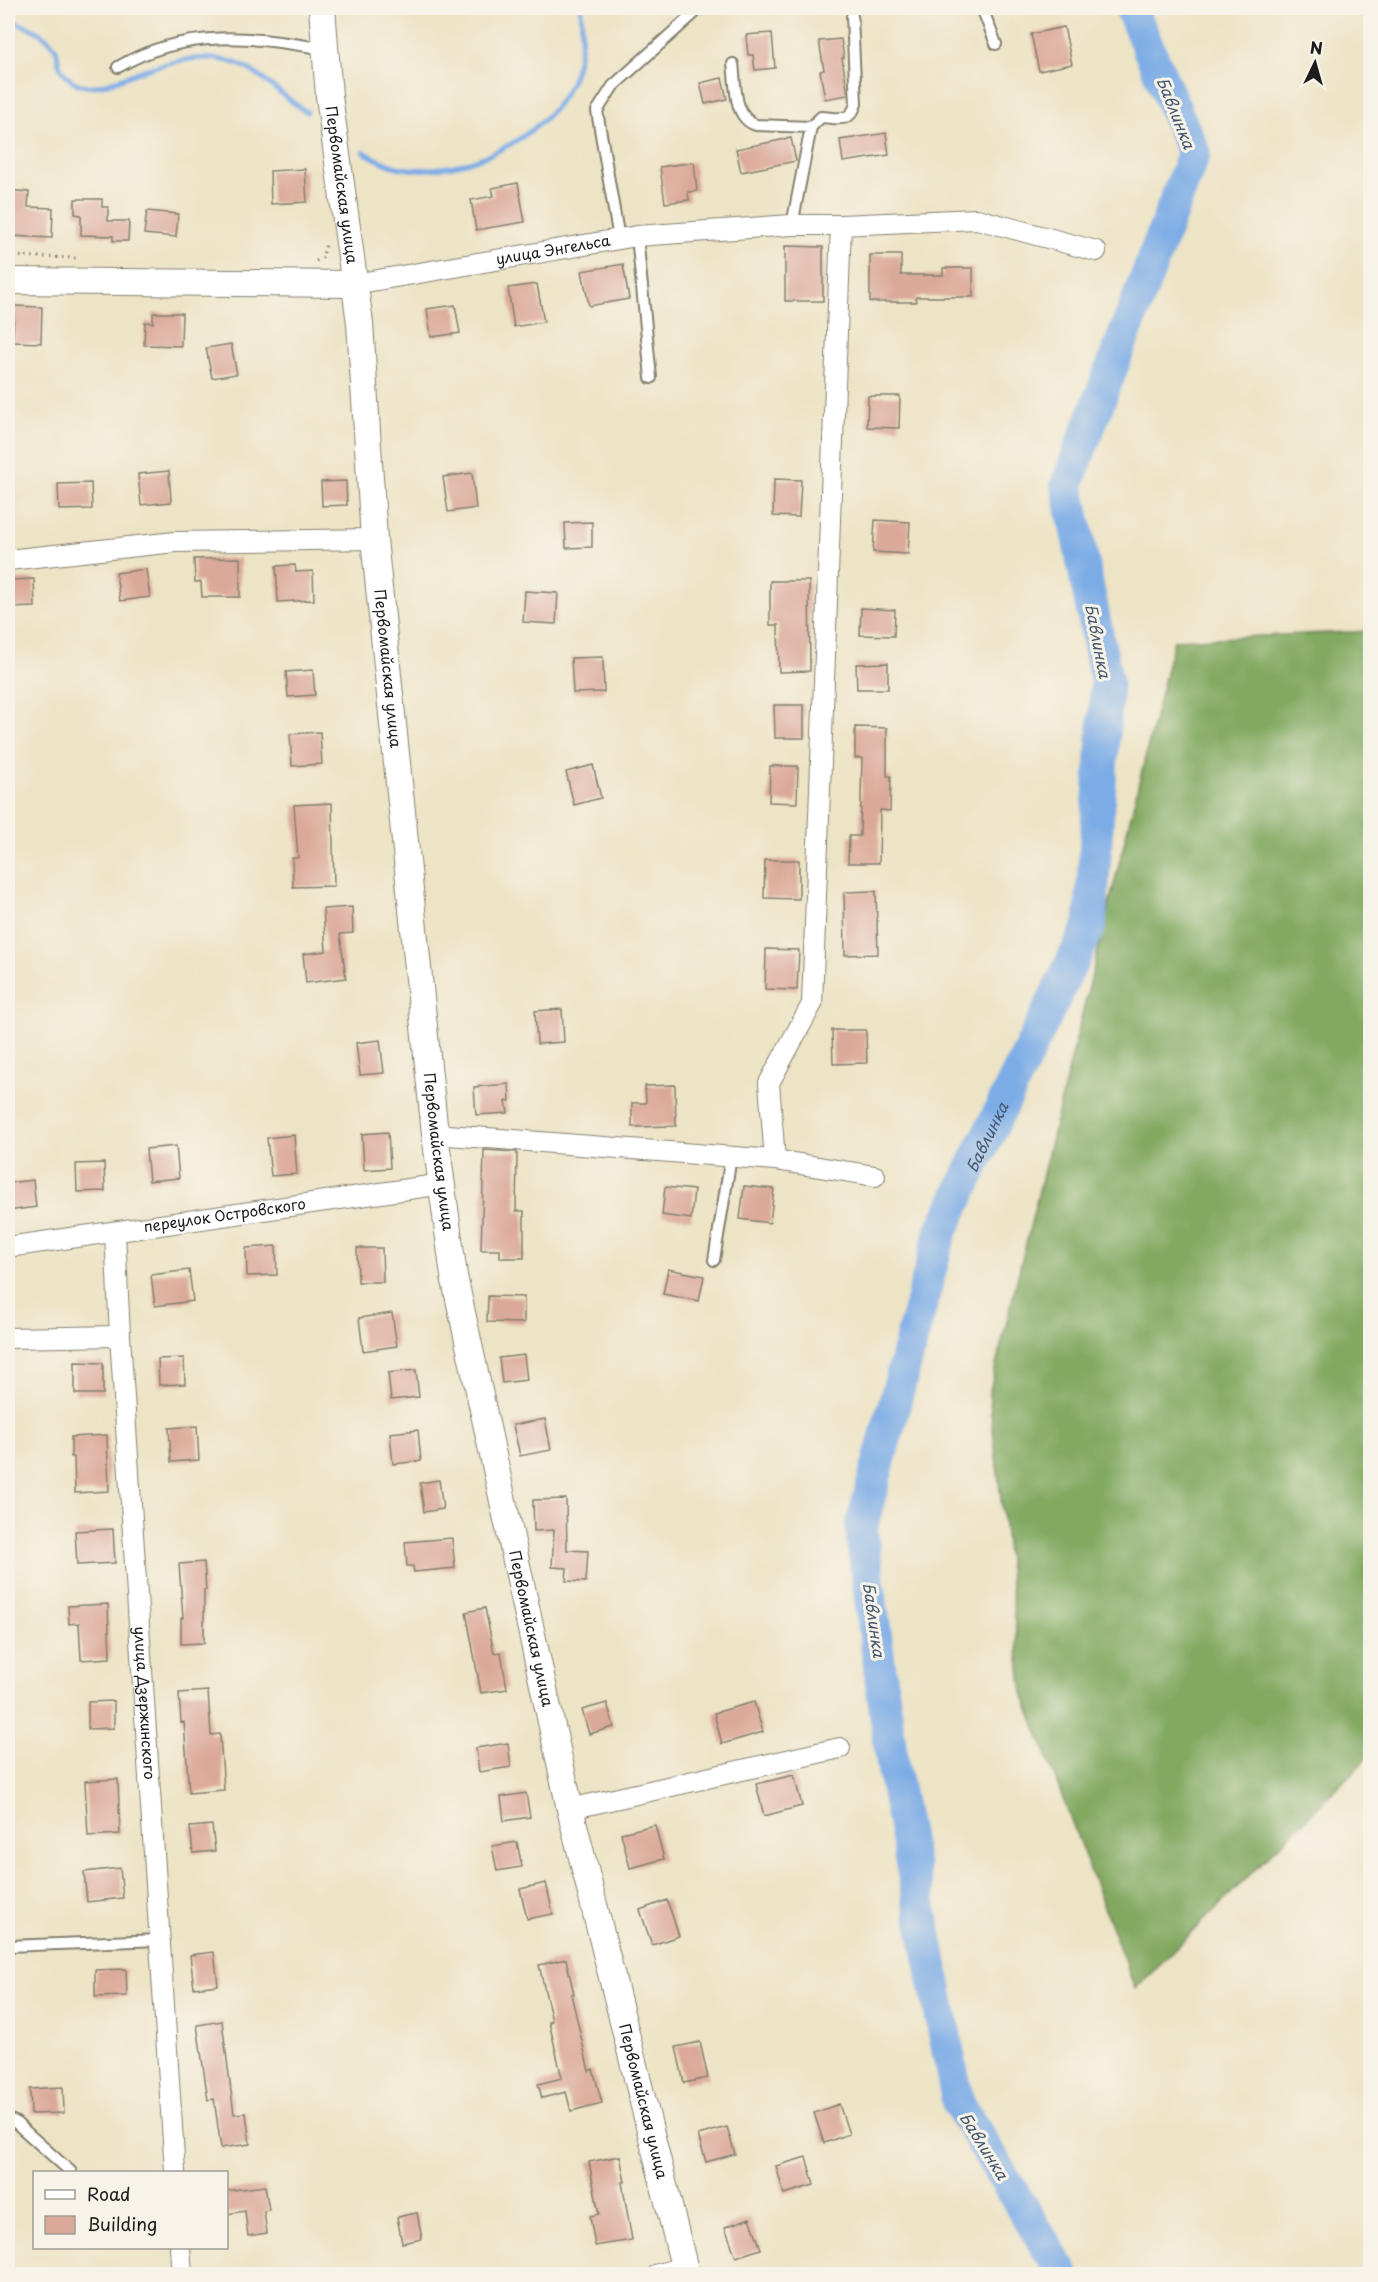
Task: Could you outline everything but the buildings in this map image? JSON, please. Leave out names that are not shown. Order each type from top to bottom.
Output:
[{"type":"street","name":"Первомайская улица","points":[[322,8],[329,96],[360,322],[374,539],[435,1134],[454,1276],[570,1809],[685,2271]]},
{"type":"street","name":"улица Энгельса","points":[[8,281],[354,284],[628,237],[792,225],[976,219],[1096,251]]},
{"type":"street","points":[[775,1160],[769,1083],[812,1004],[841,225]]},
{"type":"street","points":[[8,560],[175,542],[374,539]]},
{"type":"street","points":[[435,1134],[775,1160],[875,1176]]},
{"type":"street","name":"переулок Островского","points":[[8,1247],[443,1184]]},
{"type":"street","name":"улица Дзержинского","points":[[115,1233],[175,2171]]},
{"type":"street","points":[[8,1338],[120,1336]]},
{"type":"street","points":[[570,1809],[840,1748]]},
{"type":"street","points":[[180,2249],[182,2274]]},
{"type":"street","points":[[658,2274],[685,2271]]},
{"type":"lane","points":[[651,378],[628,237],[597,111],[614,86],[700,8]]},
{"type":"lane","points":[[982,8],[996,44]]},
{"type":"lane","points":[[792,225],[811,127],[821,117],[847,118],[853,114],[856,104],[852,16]]},
{"type":"lane","points":[[118,67],[137,56],[184,43],[225,37],[267,39],[325,49]]},
{"type":"lane","points":[[734,64],[740,113],[747,122],[811,127]]},
{"type":"lane","points":[[714,1260],[731,1157]]},
{"type":"lane","points":[[8,1946],[160,1940]]},
{"type":"lane","points":[[8,2119],[15,2122],[70,2171]]},
{"type":"path","points":[[316,269],[315,261],[322,258],[325,253],[325,236]]},
{"type":"path","points":[[8,256],[87,258]]},
{"type":"green space","points":[[1370,631],[1370,1755],[1135,1989],[1023,1693],[989,1394],[1174,640]]},
{"type":"waterway","points":[[364,152],[392,166],[425,170],[450,167],[474,160],[499,150],[521,137],[542,122],[558,104],[570,84],[577,66],[580,47],[581,8]]},
{"type":"waterway","name":"Бавлинка","points":[[1063,2274],[958,2103],[893,1767],[861,1528],[940,1234],[1090,925],[1107,683],[1067,484],[1194,153],[1131,8]]},
{"type":"waterway","points":[[8,20],[45,37],[56,49],[63,72],[73,82],[82,85],[94,86],[109,83],[147,69],[189,59],[217,59],[243,66],[307,112]]}]
